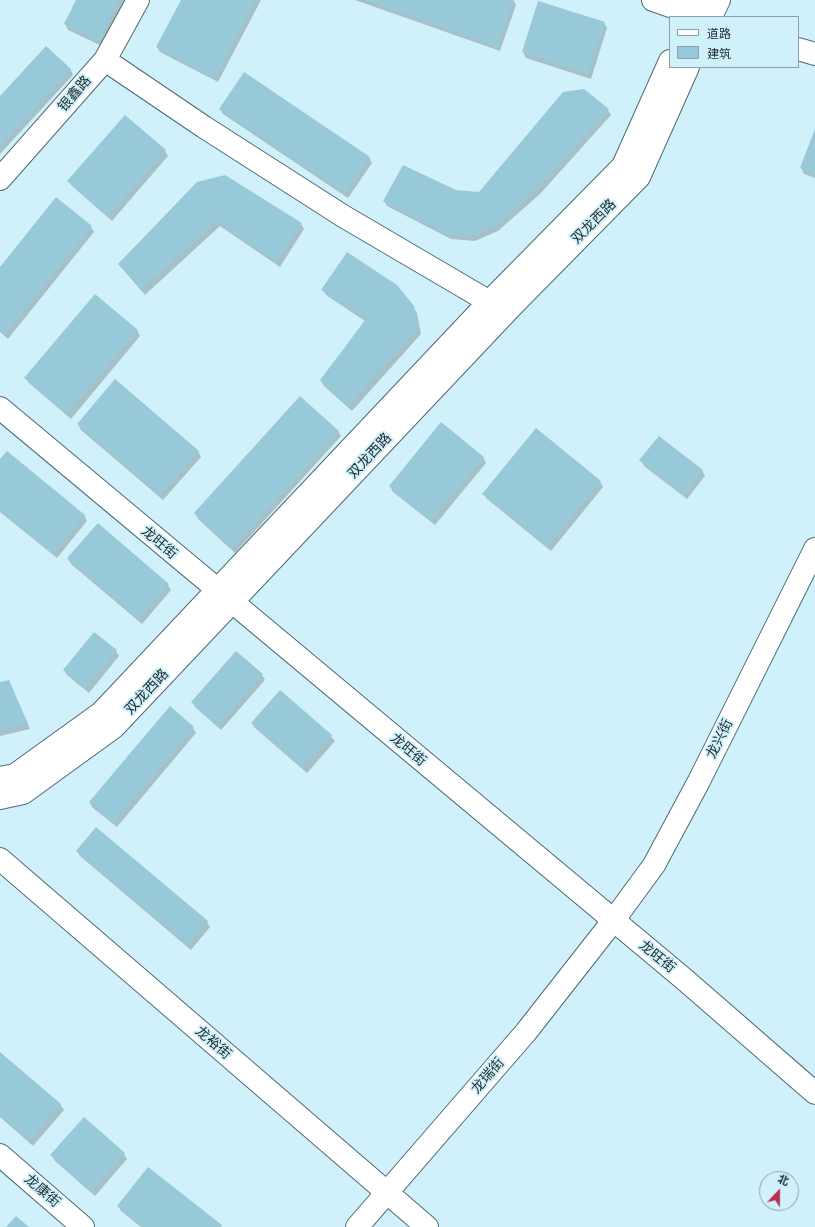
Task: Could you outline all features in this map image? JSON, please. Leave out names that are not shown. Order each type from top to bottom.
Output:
[{"type":"street","name":"银鑫路","points":[[0,179],[105,60],[138,0]]},
{"type":"street","points":[[653,0],[698,13],[719,0]]},
{"type":"street","points":[[799,49],[815,54]]},
{"type":"street","points":[[105,60],[204,127],[342,216],[497,307]]},
{"type":"street","name":"双龙西路","points":[[0,798],[23,793],[114,727],[224,597],[497,307],[622,166],[669,63]]},
{"type":"street","name":"双龙西路","points":[[497,307],[639,177],[688,68]]},
{"type":"street","name":"龙旺街","points":[[0,408],[224,597],[684,979],[815,1093]]},
{"type":"street","name":"龙兴街","points":[[613,921],[654,865],[815,549]]},
{"type":"street","name":"双龙西路","points":[[0,778],[15,775],[101,712],[224,597]]},
{"type":"street","name":"龙裕街","points":[[0,859],[427,1227]]},
{"type":"street","name":"龙瑞街","points":[[357,1227],[526,1032],[613,921]]},
{"type":"street","name":"龙康街","points":[[0,1155],[83,1227]]},
{"type":"building","points":[[76,0],[119,0],[99,42],[64,24]]},
{"type":"building","points":[[181,0],[256,0],[215,78],[156,47]]},
{"type":"building","points":[[366,0],[514,0],[497,47]]},
{"type":"building","points":[[538,1],[605,22],[588,74],[522,52]]},
{"type":"building","points":[[46,46],[71,69],[0,146],[0,96]]},
{"type":"building","points":[[244,72],[370,157],[345,193],[219,109]]},
{"type":"building","points":[[584,89],[609,109],[537,189],[495,226],[472,236],[447,234],[383,201],[403,165],[456,190],[479,192],[563,92]]},
{"type":"building","points":[[125,115],[166,150],[108,216],[67,181]]},
{"type":"building","points":[[815,129],[815,174],[800,168]]},
{"type":"building","points":[[225,175],[302,223],[277,262],[216,221],[141,290],[118,264],[197,182]]},
{"type":"building","points":[[56,197],[92,226],[5,334],[0,330],[0,267]]},
{"type":"building","points":[[347,252],[397,285],[414,306],[418,328],[348,406],[320,380],[366,319],[321,290]]},
{"type":"building","points":[[95,294],[138,330],[67,414],[24,378]]},
{"type":"building","points":[[115,379],[199,451],[160,495],[77,424]]},
{"type":"building","points":[[300,396],[339,431],[232,548],[194,513]]},
{"type":"building","points":[[441,422],[484,457],[431,521],[389,486]]},
{"type":"building","points":[[536,428],[601,481],[548,546],[482,494]]},
{"type":"building","points":[[659,436],[703,470],[684,495],[639,460]]},
{"type":"building","points":[[7,451],[85,515],[53,554],[0,510],[0,459]]},
{"type":"building","points":[[98,523],[169,584],[138,619],[67,558]]},
{"type":"building","points":[[94,632],[117,650],[86,688],[63,670]]},
{"type":"building","points":[[236,651],[263,674],[218,726],[191,702]]},
{"type":"building","points":[[9,680],[28,724],[0,730],[0,682]]},
{"type":"building","points":[[280,690],[332,735],[303,768],[251,723]]},
{"type":"building","points":[[170,706],[194,727],[114,823],[89,802]]},
{"type":"building","points":[[96,827],[208,921],[188,945],[76,851]]},
{"type":"building","points":[[0,1052],[61,1104],[30,1141],[0,1116]]},
{"type":"building","points":[[84,1117],[125,1153],[92,1191],[50,1155]]},
{"type":"building","points":[[148,1167],[222,1225],[220,1227],[144,1227],[117,1206]]},
{"type":"building","points":[[16,1216],[29,1227],[6,1227]]}]
